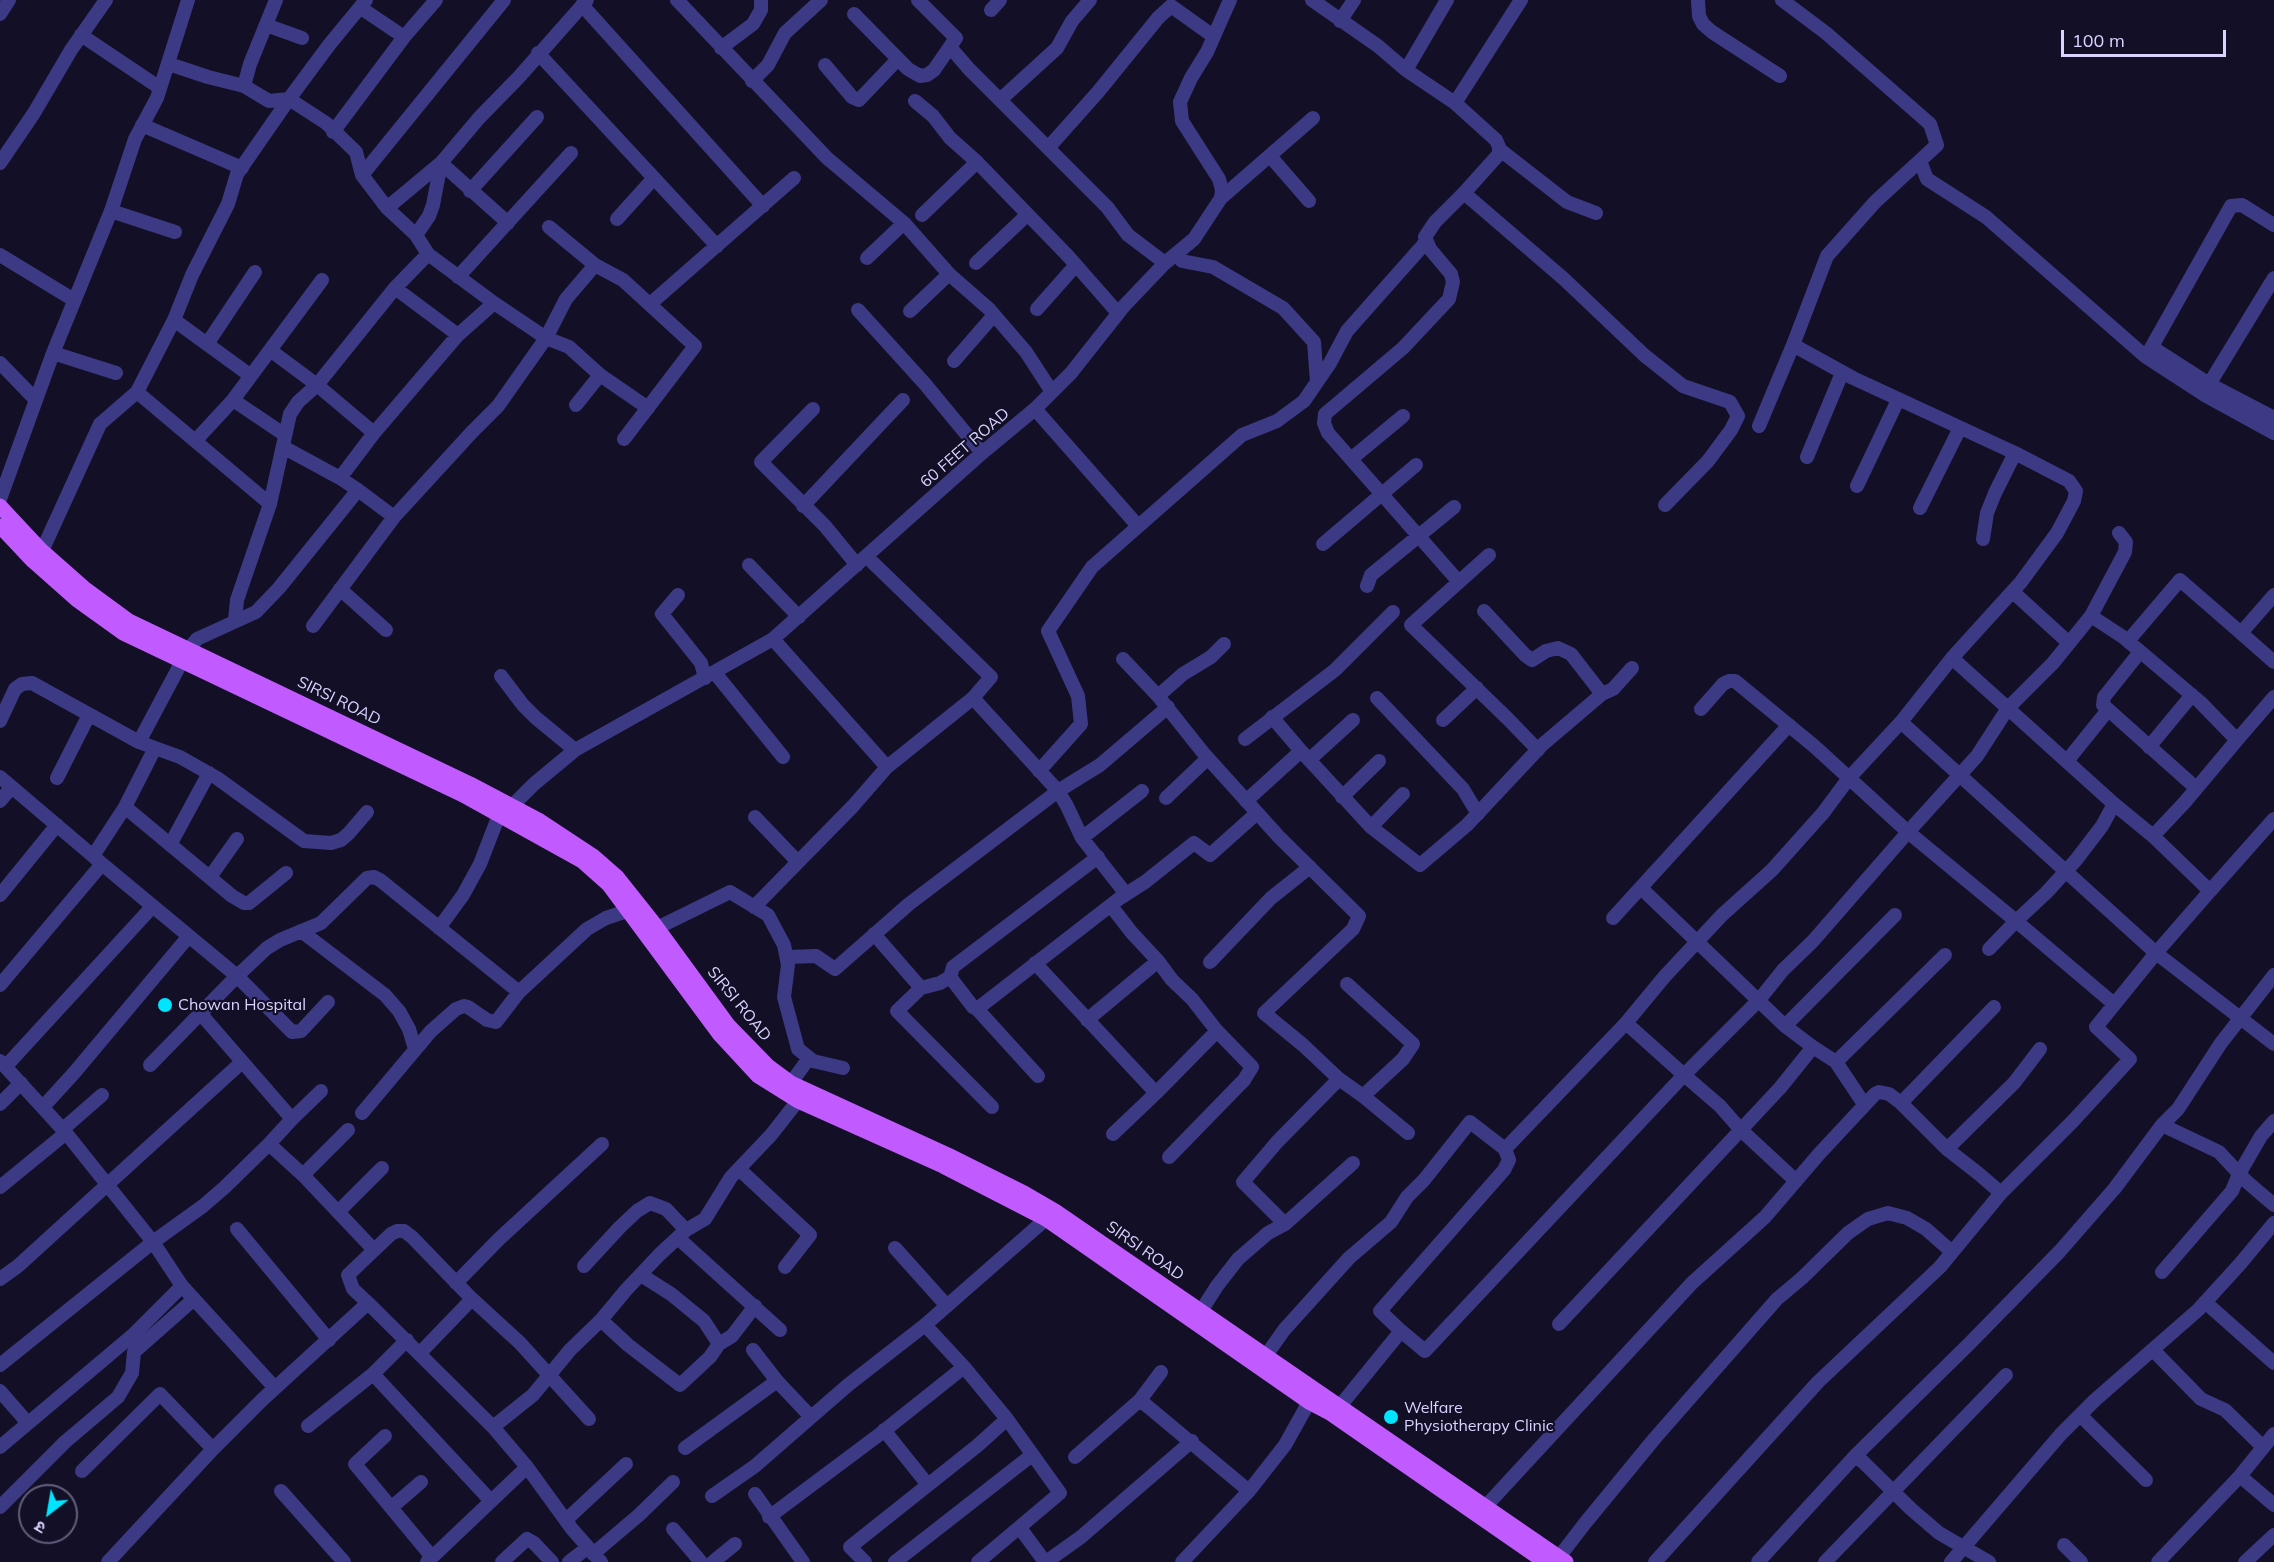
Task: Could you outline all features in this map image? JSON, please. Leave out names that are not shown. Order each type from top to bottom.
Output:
[{"type":"main road","name":"SIRSI ROAD","points":[[0,506],[42,551],[84,588],[129,621],[185,655],[506,811],[582,861],[609,885],[720,1035],[758,1076],[1046,1219],[1309,1402],[1330,1413],[1557,1560]]},
{"type":"main road","name":"SIRSI ROAD","points":[[0,526],[33,561],[77,600],[123,633],[185,655]]},
{"type":"main road","name":"SIRSI ROAD","points":[[506,811],[540,821],[594,855],[617,877],[728,1025],[768,1066],[790,1083],[802,1096],[948,1155],[1024,1193],[1128,1260],[1265,1357],[1486,1506],[1557,1560]]},
{"type":"street","points":[[0,14],[9,0]]},
{"type":"street","points":[[0,164],[81,35],[106,0]]},
{"type":"street","points":[[0,499],[35,399],[111,211],[135,139],[160,88],[188,0]]},
{"type":"street","points":[[244,86],[250,64],[276,0]]},
{"type":"street","points":[[333,132],[404,37],[436,0]]},
{"type":"street","points":[[362,175],[504,0]]},
{"type":"street","points":[[677,0],[827,158],[904,223],[949,274],[994,315],[1026,352],[1052,392]]},
{"type":"street","points":[[721,48],[753,24],[761,10],[762,0]]},
{"type":"street","points":[[752,81],[768,65],[785,33],[821,0]]},
{"type":"street","points":[[854,14],[915,74],[927,75],[934,70],[957,38],[918,0]]},
{"type":"street","points":[[1000,100],[1057,48],[1072,21],[1090,0]]},
{"type":"street","points":[[1221,198],[1222,190],[1219,179],[1189,134],[1180,112],[1180,102],[1207,52],[1230,0]]},
{"type":"street","points":[[1312,0],[1378,46],[1406,70],[1455,103],[1496,140],[1499,149],[1567,202],[1596,213]]},
{"type":"street","points":[[1340,21],[1354,0]]},
{"type":"street","points":[[1406,70],[1447,0]]},
{"type":"street","points":[[1455,103],[1521,0]]},
{"type":"street","points":[[1698,0],[1699,16],[1703,24],[1780,76]]},
{"type":"street","points":[[1759,426],[1827,256],[1875,202],[1938,145],[1930,124],[1826,33],[1782,0]]},
{"type":"street","points":[[387,208],[441,163],[466,132],[519,77],[584,3],[763,206]]},
{"type":"street","points":[[1048,148],[1098,92],[1158,18],[1167,3],[1213,36]]},
{"type":"street","points":[[42,551],[100,424],[137,392],[174,320],[192,275],[228,204],[237,174],[289,99],[363,4],[404,37]]},
{"type":"street","points":[[266,25],[302,38]]},
{"type":"street","points":[[81,35],[160,88]]},
{"type":"street","points":[[950,47],[969,69],[1107,207],[1128,235],[1164,263]]},
{"type":"street","points":[[538,53],[717,246]]},
{"type":"street","points":[[825,65],[852,97],[859,100],[898,58]]},
{"type":"street","points":[[169,64],[244,86],[269,101],[289,99],[326,123],[356,152],[362,175],[387,208],[416,235],[428,254],[546,338],[569,347],[600,375],[648,408]]},
{"type":"street","points":[[915,101],[933,116],[950,138],[977,162],[1076,265],[1118,314]]},
{"type":"street","points":[[470,191],[537,117]]},
{"type":"street","name":"60 FEET ROAD","points":[[506,811],[575,750],[773,639],[799,617],[982,453],[1035,409],[1071,373],[1118,314],[1164,263],[1194,239],[1221,198],[1313,118]]},
{"type":"street","points":[[142,125],[242,168]]},
{"type":"street","points":[[1039,771],[1081,724],[1078,696],[1048,630],[1092,567],[1242,435],[1277,421],[1304,401],[1347,331],[1426,242],[1427,231],[1464,193],[1498,154],[1499,149]]},
{"type":"street","points":[[458,277],[571,153]]},
{"type":"street","points":[[1270,156],[1309,201]]},
{"type":"street","points":[[1920,161],[1927,179],[1986,217],[2150,352],[2274,433]]},
{"type":"street","points":[[922,214],[977,162]]},
{"type":"street","points":[[441,163],[508,223]]},
{"type":"street","points":[[416,235],[429,216],[433,205],[441,163]]},
{"type":"street","points":[[617,219],[654,178]]},
{"type":"street","points":[[650,304],[794,178]]},
{"type":"street","points":[[1464,193],[1564,279],[1660,368],[1683,386],[1730,402],[1738,416],[1731,430],[1708,461],[1665,505]]},
{"type":"street","points":[[2150,352],[2231,206],[2242,205],[2274,225]]},
{"type":"street","points":[[111,211],[175,232]]},
{"type":"street","points":[[976,263],[1027,215]]},
{"type":"street","points":[[867,258],[904,223]]},
{"type":"street","points":[[549,227],[595,265],[623,280],[695,346],[624,439]]},
{"type":"street","points":[[1426,242],[1451,274],[1453,282],[1449,299],[1403,348],[1326,414],[1324,423],[1328,433],[1459,582]]},
{"type":"street","points":[[235,620],[237,600],[270,504],[290,414],[298,402],[317,385],[395,288],[428,254]]},
{"type":"street","points":[[1176,254],[1182,261],[1213,267],[1283,308],[1314,342],[1317,382]]},
{"type":"street","points":[[0,255],[74,300]]},
{"type":"street","points":[[313,626],[394,517],[498,406],[546,338],[566,299],[595,265]]},
{"type":"street","points":[[1037,309],[1076,265]]},
{"type":"street","points":[[207,345],[255,273]]},
{"type":"street","points":[[910,311],[949,274]]},
{"type":"street","points":[[2206,389],[2274,278]]},
{"type":"street","points":[[196,440],[233,400],[322,280]]},
{"type":"street","points":[[395,288],[458,335]]},
{"type":"street","points":[[340,478],[458,335],[494,303]]},
{"type":"street","points":[[858,310],[925,384],[982,453]]},
{"type":"street","points":[[954,361],[994,315]]},
{"type":"street","points":[[174,320],[251,376]]},
{"type":"street","points":[[1505,1149],[1626,1023],[1722,915],[1772,870],[1823,813],[1849,778],[1901,722],[1952,658],[2013,592],[2057,533],[2070,509],[2076,491],[2069,481],[2015,453],[1842,373],[1793,345]]},
{"type":"street","points":[[270,350],[317,385],[374,434]]},
{"type":"street","points":[[53,353],[116,373]]},
{"type":"street","points":[[0,363],[35,399]]},
{"type":"street","points":[[1807,457],[1842,373]]},
{"type":"street","points":[[576,405],[600,375]]},
{"type":"street","points":[[2206,389],[2274,418]]},
{"type":"street","points":[[137,392],[270,504]]},
{"type":"street","points":[[1857,486],[1898,399]]},
{"type":"street","points":[[233,400],[284,441],[394,517]]},
{"type":"street","points":[[803,506],[903,400]]},
{"type":"street","points":[[754,907],[853,806],[887,767],[973,698],[991,677],[803,506],[761,462],[813,409]]},
{"type":"street","points":[[1035,409],[1138,526]]},
{"type":"street","points":[[1351,459],[1403,416]]},
{"type":"street","points":[[1920,508],[1960,428]]},
{"type":"street","points":[[1983,539],[1995,493],[2015,453]]},
{"type":"street","points":[[1323,544],[1416,465]]},
{"type":"street","points":[[139,742],[185,655],[196,639],[256,612],[279,588],[358,490]]},
{"type":"street","points":[[1366,586],[1371,575],[1454,507]]},
{"type":"street","points":[[1265,1357],[1284,1330],[1348,1258],[1391,1222],[1407,1197],[1424,1180],[1470,1122],[1505,1149],[1509,1160],[1504,1170],[1380,1311],[1425,1351],[1684,1075],[1759,1000],[1783,970],[1813,940],[1977,756],[2008,708],[2070,643],[2091,616],[2125,552],[2126,542],[2119,533]]},
{"type":"street","points":[[1489,555],[1411,625],[1538,750]]},
{"type":"street","points":[[749,565],[799,617]]},
{"type":"street","points":[[2128,641],[2180,580],[2274,662]]},
{"type":"street","points":[[340,589],[386,630]]},
{"type":"street","points":[[2013,592],[2070,643]]},
{"type":"street","points":[[678,595],[662,614],[710,676],[783,758]]},
{"type":"street","points":[[2241,633],[2274,595]]},
{"type":"street","points":[[1484,611],[1525,656],[1532,660],[1546,651],[1558,648],[1570,654],[1602,694]]},
{"type":"street","points":[[1245,739],[1335,670],[1393,612]]},
{"type":"street","points":[[2091,616],[2128,641],[2192,695],[2236,740]]},
{"type":"street","points":[[773,639],[887,767]]},
{"type":"street","points":[[1158,696],[1183,674],[1211,657],[1224,644]]},
{"type":"street","points":[[2140,651],[2104,697],[2103,705],[2196,788]]},
{"type":"street","points":[[1952,658],[2114,804],[2153,836],[2210,891]]},
{"type":"street","points":[[1123,659],[1168,707],[1208,758],[1279,837],[1359,916],[1353,929],[1264,1013],[1339,1079],[1408,1133]]},
{"type":"street","points":[[1272,717],[1371,827],[1420,865],[1478,814],[1538,750],[1602,694],[1613,689],[1632,668]]},
{"type":"street","points":[[501,676],[536,718],[575,750]]},
{"type":"street","points":[[1701,709],[1723,684],[1735,681],[1789,725],[1908,832],[2114,1004]]},
{"type":"street","points":[[0,721],[15,689],[22,684],[32,683],[139,742],[180,757],[209,773],[304,841],[332,843],[341,840],[367,812]]},
{"type":"street","points":[[1443,720],[1477,688]]},
{"type":"street","points":[[2149,747],[2192,695]]},
{"type":"street","points":[[973,698],[1058,791],[1082,838],[1126,894]]},
{"type":"street","points":[[1377,698],[1463,789],[1478,814]]},
{"type":"street","points":[[2153,836],[2274,698]]},
{"type":"street","points":[[786,957],[816,956],[835,969],[919,897],[1058,791],[1100,765],[1168,707]]},
{"type":"street","points":[[2067,761],[2108,710]]},
{"type":"street","points":[[57,778],[89,715]]},
{"type":"street","points":[[1246,801],[1353,720]]},
{"type":"street","points":[[1901,722],[2156,953],[2274,1044]]},
{"type":"street","points":[[1613,918],[1789,725]]},
{"type":"street","points":[[0,985],[97,860],[155,748]]},
{"type":"street","points":[[1166,798],[1208,758]]},
{"type":"street","points":[[1342,797],[1379,761]]},
{"type":"street","points":[[170,845],[209,773]]},
{"type":"street","points":[[0,777],[237,976],[292,1032],[301,1031],[328,1002]]},
{"type":"street","points":[[0,801],[12,787]]},
{"type":"street","points":[[1082,838],[1142,791]]},
{"type":"street","points":[[1371,827],[1403,794]]},
{"type":"street","points":[[1989,949],[2065,872],[2102,826],[2114,804]]},
{"type":"street","points":[[125,807],[238,900],[249,903],[286,873]]},
{"type":"street","points":[[440,928],[463,895],[506,811]]},
{"type":"street","points":[[977,1009],[1194,843],[1210,855],[1257,813]]},
{"type":"street","points":[[754,818],[797,861]]},
{"type":"street","points":[[1655,1562],[1818,1382],[1911,1295],[2001,1193],[2052,1143],[2130,1059],[2096,1027],[2156,953],[2274,819]]},
{"type":"street","points":[[0,895],[57,825]]},
{"type":"street","points":[[210,877],[237,839]]},
{"type":"street","points":[[1038,1076],[973,1007],[951,977],[953,967],[1098,857]]},
{"type":"street","points":[[1210,962],[1271,898],[1310,867]]},
{"type":"street","points":[[150,1065],[267,948],[321,923],[367,878],[374,877],[519,992]]},
{"type":"street","points":[[1641,888],[1785,1026],[1836,1062],[1864,1104]]},
{"type":"street","points":[[657,928],[730,892],[768,915],[784,945],[788,972],[784,997],[798,1049],[813,1061],[843,1068]]},
{"type":"street","points":[[153,906],[3,1064],[64,1131],[108,1185],[153,1242],[182,1286],[274,1388]]},
{"type":"street","points":[[1111,906],[1132,933],[1158,960],[1172,980],[1192,999],[1217,1031],[1252,1067],[1244,1080],[1169,1157]]},
{"type":"street","points":[[362,1113],[431,1031],[460,1007],[468,1007],[487,1020],[496,1022],[519,992],[587,929],[606,918],[627,911],[643,911]]},
{"type":"street","points":[[1785,1026],[1894,915]]},
{"type":"street","points":[[302,931],[385,995],[399,1011],[416,1049]]},
{"type":"street","points":[[874,934],[921,988]]},
{"type":"street","points":[[43,1107],[189,936]]},
{"type":"street","points":[[1836,1062],[1944,955]]},
{"type":"street","points":[[1088,1020],[1158,960]]},
{"type":"street","points":[[1035,963],[1156,1093]]},
{"type":"street","points":[[1758,1562],[1856,1455],[2060,1251],[2115,1188],[2162,1125],[2178,1109],[2239,1018],[2274,975]]},
{"type":"street","points":[[951,977],[940,983],[921,988],[897,1011],[992,1107]]},
{"type":"street","points":[[1347,984],[1413,1044],[1403,1059],[1363,1096]]},
{"type":"street","points":[[1901,1103],[1994,1007]]},
{"type":"street","points":[[200,1013],[292,1119]]},
{"type":"street","points":[[1626,1023],[1720,1107],[1741,1130],[1796,1181]]},
{"type":"street","points":[[1113,1134],[1217,1031]]},
{"type":"street","points":[[1559,1324],[1780,1088],[1813,1047]]},
{"type":"street","points":[[1947,1149],[2014,1083],[2040,1049]]},
{"type":"street","points":[[790,1083],[809,1058]]},
{"type":"street","points":[[0,1279],[18,1266],[242,1062]]},
{"type":"street","points":[[1285,1224],[1243,1182],[1277,1142],[1339,1079]]},
{"type":"street","points":[[0,1104],[21,1083]]},
{"type":"street","points":[[0,1365],[225,1187],[321,1092]]},
{"type":"street","points":[[1486,1506],[1692,1283],[1766,1216],[1864,1104],[1879,1092],[1889,1094],[1901,1103],[1947,1149],[2001,1193]]},
{"type":"street","points":[[0,1187],[102,1095]]},
{"type":"street","points":[[493,1427],[532,1395],[570,1350],[601,1320],[659,1255],[682,1234],[705,1219],[739,1169],[771,1135],[802,1096]]},
{"type":"street","points":[[2162,1272],[2232,1191],[2261,1136],[2274,1121]]},
{"type":"street","points":[[2162,1125],[2219,1152],[2239,1174],[2274,1205]]},
{"type":"street","points":[[303,1175],[348,1130]]},
{"type":"street","points":[[269,1144],[303,1175],[374,1250]]},
{"type":"street","points":[[456,1283],[499,1239],[602,1144]]},
{"type":"street","points":[[1201,1311],[1238,1259],[1268,1233],[1285,1224],[1353,1163]]},
{"type":"street","points":[[338,1212],[382,1168]]},
{"type":"street","points":[[739,1169],[810,1235],[785,1267]]},
{"type":"street","points":[[584,1266],[620,1227],[637,1211],[650,1203],[666,1209],[682,1234],[780,1330]]},
{"type":"street","points":[[1557,1560],[1655,1438],[1777,1299],[1848,1233],[1868,1219],[1888,1213],[1907,1218],[1926,1228],[1952,1251]]},
{"type":"street","points":[[712,1496],[755,1466],[848,1385],[925,1325],[1046,1219]]},
{"type":"street","points":[[1951,1562],[2080,1414],[2205,1302],[2274,1223]]},
{"type":"street","points":[[237,1229],[329,1340]]},
{"type":"street","points":[[589,1419],[520,1343],[471,1299],[404,1231],[391,1234],[348,1275],[353,1290],[407,1340],[493,1427],[527,1467],[542,1490],[594,1555]]},
{"type":"street","points":[[895,1248],[947,1306]]},
{"type":"street","points":[[641,1275],[671,1294],[704,1321],[719,1344]]},
{"type":"street","points":[[0,1447],[134,1334],[182,1286]]},
{"type":"street","points":[[0,1507],[66,1442],[118,1398],[132,1374],[134,1352],[194,1299]]},
{"type":"street","points":[[420,1353],[471,1299]]},
{"type":"street","points":[[2205,1302],[2274,1363]]},
{"type":"street","points":[[108,1562],[213,1449],[274,1388],[368,1303]]},
{"type":"street","points":[[601,1320],[627,1345],[680,1385],[710,1357],[719,1344],[732,1336],[755,1306]]},
{"type":"street","points":[[925,1325],[1007,1419],[1060,1493],[978,1562]]},
{"type":"street","points":[[1340,1406],[1401,1331]]},
{"type":"street","points":[[308,1426],[373,1374],[407,1340]]},
{"type":"street","points":[[753,1350],[777,1381],[811,1418]]},
{"type":"street","points":[[2153,1350],[2200,1399],[2225,1410],[2262,1446]]},
{"type":"street","points":[[769,1516],[964,1367]]},
{"type":"street","points":[[1075,1457],[1140,1400],[1161,1372]]},
{"type":"street","points":[[373,1374],[491,1501]]},
{"type":"street","points":[[1825,1562],[1893,1489],[2006,1375]]},
{"type":"street","points":[[685,1448],[777,1381]]},
{"type":"street","points":[[0,1391],[27,1422]]},
{"type":"street","points":[[82,1471],[160,1394],[213,1449]]},
{"type":"street","points":[[1140,1400],[1192,1441],[1249,1491]]},
{"type":"street","points":[[1182,1562],[1249,1491],[1285,1445],[1309,1402]]},
{"type":"street","points":[[2080,1414],[2146,1480]]},
{"type":"street","points":[[865,1562],[850,1547],[1007,1419]]},
{"type":"street","points":[[884,1430],[928,1485]]},
{"type":"street","points":[[2158,1562],[2240,1476],[2274,1434]]},
{"type":"street","points":[[385,1436],[355,1464],[392,1507],[430,1559],[527,1467]]},
{"type":"street","points":[[1020,1528],[1046,1562],[1081,1537],[1192,1441]]},
{"type":"street","points":[[895,1562],[1032,1455]]},
{"type":"street","points":[[1856,1455],[1939,1533],[1989,1562]]},
{"type":"street","points":[[566,1520],[626,1464]]},
{"type":"street","points":[[2240,1476],[2274,1505]]},
{"type":"street","points":[[392,1507],[421,1482]]},
{"type":"street","points":[[569,1562],[594,1555],[673,1482]]},
{"type":"street","points":[[281,1491],[344,1562]]},
{"type":"street","points":[[755,1494],[803,1562]]},
{"type":"street","points":[[673,1529],[701,1562]]},
{"type":"street","points":[[2245,1562],[2274,1536]]},
{"type":"street","points":[[502,1562],[527,1539],[534,1542],[552,1562]]},
{"type":"street","points":[[713,1562],[735,1544]]},
{"type":"street","points":[[2064,1545],[2080,1562]]},
{"type":"place","name":"Chowan Hospital","points":[[165,1005]]},
{"type":"place","name":"Welfare Physiotherapy Clinic","points":[[1391,1417]]}]
